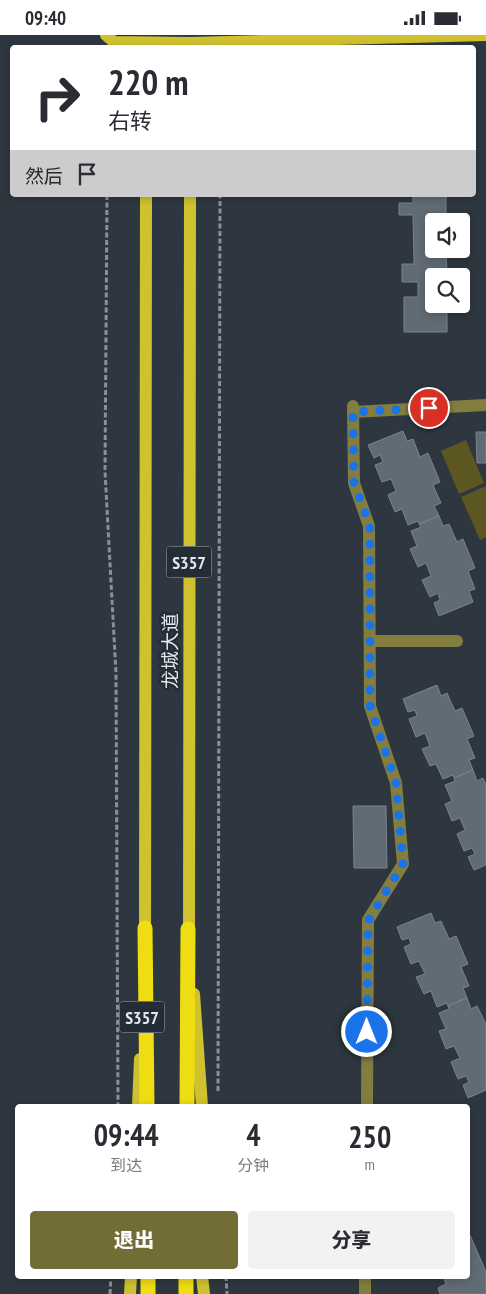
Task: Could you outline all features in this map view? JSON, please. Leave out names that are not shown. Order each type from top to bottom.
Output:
[{"type":"highway","points":[[146,928],[147,1104]]},
{"type":"highway","points":[[187,1104],[188,929]]},
{"type":"highway","points":[[148,1279],[148,1294]]},
{"type":"highway","points":[[186,1279],[186,1294]]},
{"type":"main road","points":[[106,35],[114,42],[486,35]]},
{"type":"main road","name":"龙城大道","points":[[138,1104],[146,928],[146,197]]},
{"type":"main road","name":"龙城大道","points":[[190,197],[188,929],[202,1104]]},
{"type":"main road","points":[[130,1279],[130,1294]]},
{"type":"main road","points":[[202,1279],[204,1294]]},
{"type":"lane","points":[[367,1104],[368,921],[403,864],[396,783],[370,706],[370,526],[354,483],[353,409],[486,405]]},
{"type":"lane","points":[[370,641],[457,641]]},
{"type":"lane","points":[[365,1279],[365,1294]]},
{"type":"path","points":[[107,197],[105,471],[116,673],[118,1104]]},
{"type":"path","points":[[218,1096],[220,197]]},
{"type":"path","points":[[110,1294],[112,1279]]},
{"type":"path","points":[[226,1279],[227,1294]]},
{"type":"shaded area","points":[[466,440],[484,483],[459,494],[441,451]]},
{"type":"shaded area","points":[[486,486],[486,537],[480,540],[461,497]]},
{"type":"building","points":[[413,197],[446,197],[446,213],[425,213],[425,258],[446,258],[447,268],[425,268],[425,313],[447,313],[447,332],[404,332],[404,297],[418,297],[418,282],[402,282],[402,264],[414,264],[413,215],[399,215],[399,203],[413,203]]},
{"type":"building","points":[[403,431],[407,441],[413,439],[420,457],[428,453],[440,482],[433,485],[441,503],[434,506],[439,516],[419,524],[418,521],[408,525],[402,509],[395,512],[388,495],[396,491],[391,479],[382,482],[375,465],[383,462],[380,455],[374,458],[368,445]]},
{"type":"building","points":[[476,432],[486,432],[486,463],[477,463]]},
{"type":"building","points":[[439,516],[443,526],[449,524],[457,542],[463,539],[475,568],[468,571],[475,589],[469,591],[473,602],[439,616],[434,603],[440,600],[438,593],[430,597],[422,580],[431,576],[426,563],[418,567],[410,549],[417,546],[411,531],[421,527],[419,524]]},
{"type":"building","points":[[437,685],[441,696],[447,693],[455,711],[462,708],[474,736],[467,739],[475,758],[469,760],[473,770],[454,778],[453,775],[443,779],[436,764],[430,766],[422,749],[430,746],[425,733],[416,737],[409,719],[417,716],[415,710],[408,712],[403,699]]},
{"type":"building","points":[[473,770],[477,781],[483,778],[486,785],[486,865],[474,870],[468,857],[475,854],[472,848],[464,851],[457,834],[465,830],[460,818],[452,821],[445,804],[452,801],[445,785],[455,781],[454,778]]},
{"type":"building","points":[[353,806],[386,806],[387,868],[354,868]]},
{"type":"building","points":[[431,913],[435,923],[441,921],[449,939],[456,936],[468,964],[461,967],[469,986],[463,988],[467,998],[448,1006],[447,1003],[437,1007],[431,991],[424,994],[416,977],[425,974],[419,961],[411,964],[404,947],[411,944],[409,938],[402,940],[397,927]]},
{"type":"building","points":[[467,998],[471,1009],[477,1006],[486,1024],[486,1090],[468,1098],[463,1085],[469,1082],[466,1076],[458,1079],[451,1062],[460,1058],[454,1046],[446,1049],[439,1031],[446,1029],[439,1013],[449,1009],[448,1006]]},
{"type":"building","points":[[470,1235],[486,1272],[486,1294],[440,1294],[438,1288],[446,1284],[444,1279],[470,1279]]},
{"type":"route","points":[[367,1032],[368,921],[403,864],[396,783],[370,706],[370,526],[354,483],[353,412],[429,408]]}]
